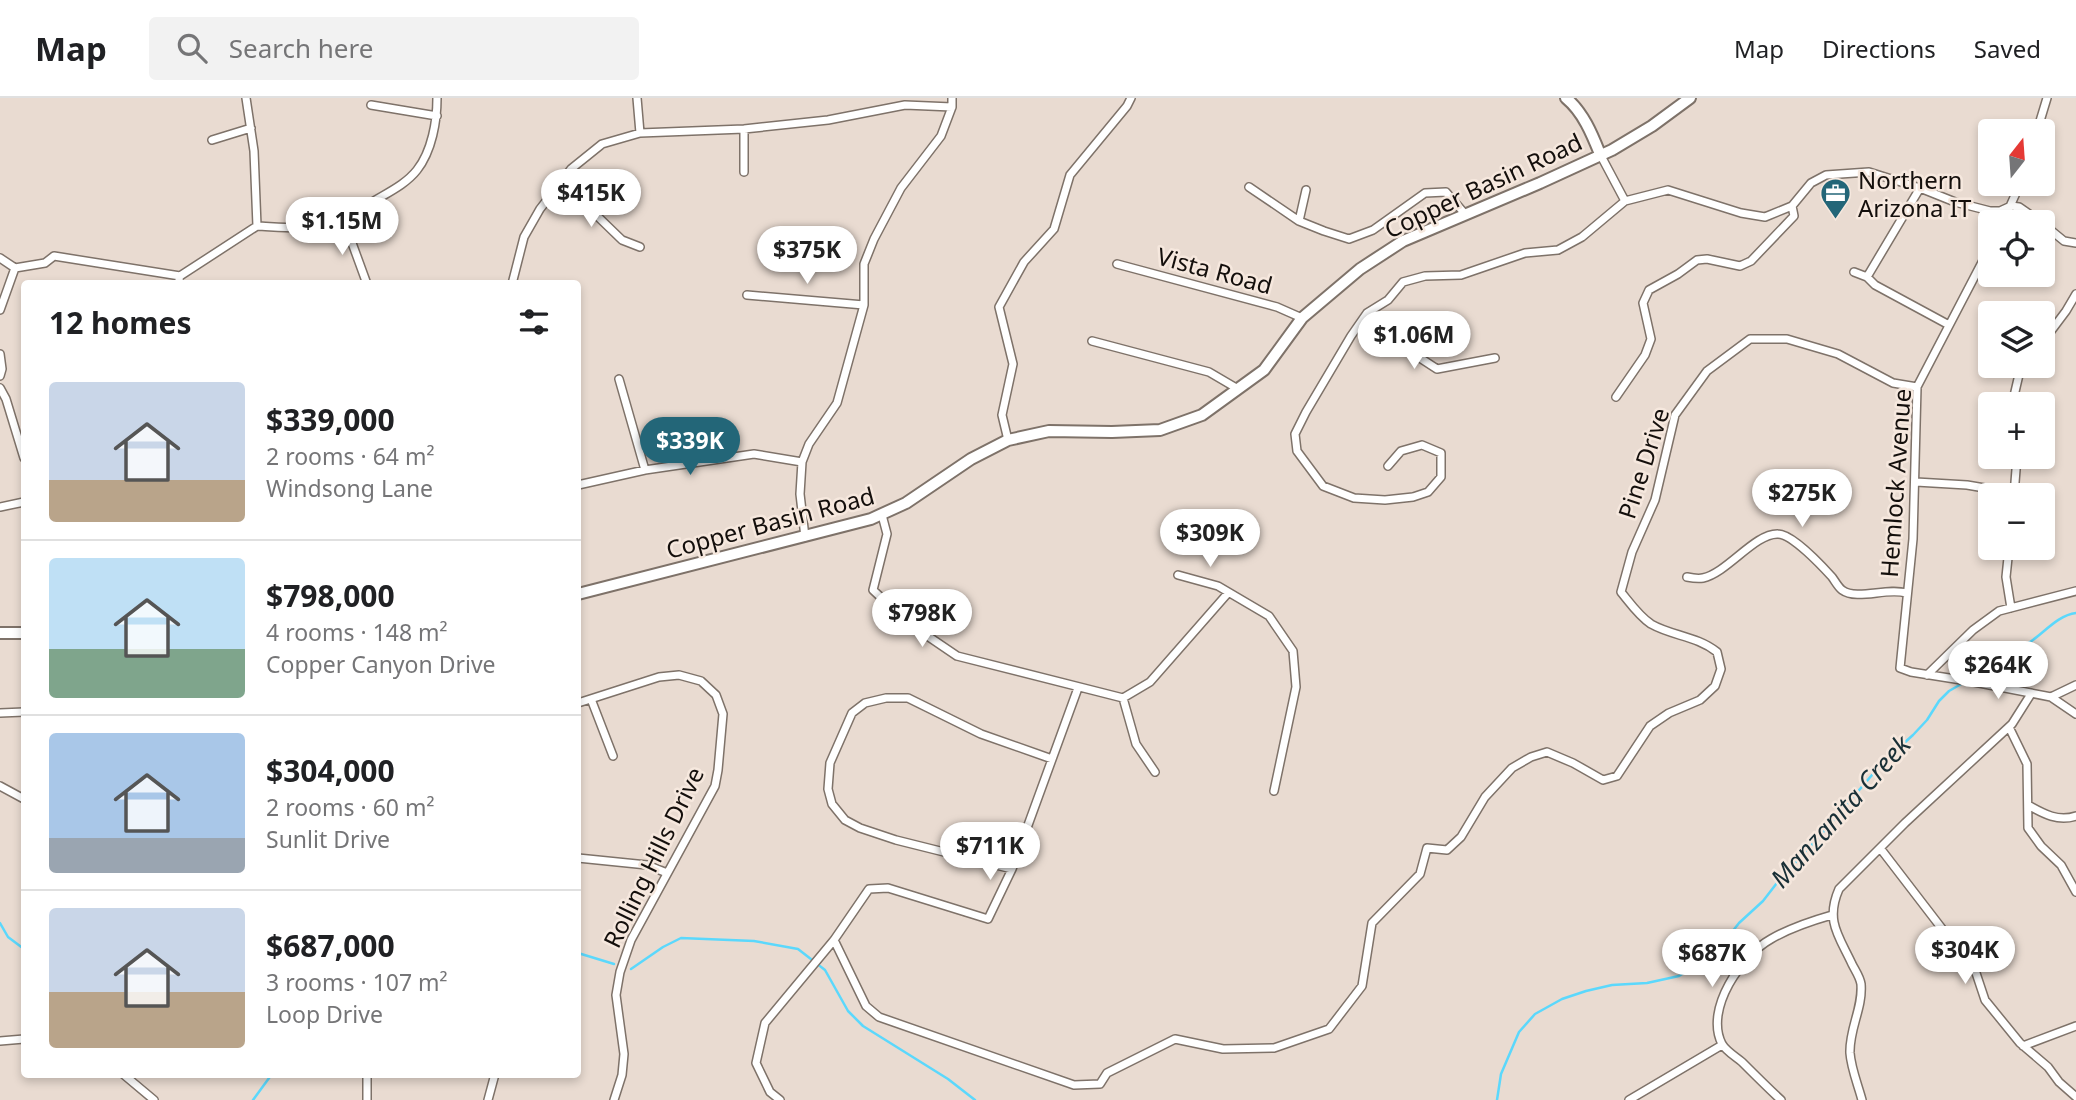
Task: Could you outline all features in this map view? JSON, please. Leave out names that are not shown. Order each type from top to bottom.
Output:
[{"type":"street","points":[[246,98],[254,151],[257,226]]},
{"type":"street","points":[[0,258],[15,268],[45,263],[54,256],[179,279],[257,226],[288,228],[328,225],[344,220],[404,183],[418,169],[430,142],[437,116],[437,98]]},
{"type":"street","points":[[637,98],[640,133]]},
{"type":"street","points":[[805,537],[800,494],[802,461],[809,444],[837,403],[864,305],[864,264],[873,239],[901,188],[942,136],[952,107],[952,98]]},
{"type":"street","points":[[1008,440],[1002,415],[1013,364],[999,307],[1024,262],[1055,229],[1070,175],[1131,98]]},
{"type":"street","points":[[1566,98],[1589,128],[1625,201]]},
{"type":"street","name":"Copper Basin Road","points":[[581,593],[857,524],[906,503],[971,459],[1008,440],[1049,431],[1112,432],[1160,429],[1202,415],[1264,370],[1302,318],[1360,269],[1403,241],[1540,183],[1612,149],[1652,126],[1690,98]]},
{"type":"street","points":[[2041,119],[2047,98]]},
{"type":"street","points":[[371,105],[437,116]]},
{"type":"street","points":[[513,280],[524,237],[540,209],[571,169],[602,144],[640,133],[744,129],[828,120],[905,105],[952,107]]},
{"type":"street","points":[[212,140],[251,128]]},
{"type":"street","points":[[744,129],[744,172]]},
{"type":"street","points":[[1388,466],[1401,452],[1422,444],[1441,453],[1441,477],[1428,492],[1413,497],[1385,500],[1354,498],[1323,486],[1297,451],[1295,434],[1367,313],[1388,300],[1403,282],[1425,276],[1461,275],[1525,253],[1558,250],[1582,237],[1625,201],[1668,190],[1741,213],[1765,217],[1792,206],[1811,183],[1826,176],[1869,173],[1990,211],[2000,211],[2011,206],[2023,210]]},
{"type":"street","points":[[561,181],[622,240],[640,247]]},
{"type":"street","points":[[1249,187],[1299,220],[1324,232],[1349,239],[1373,230],[1425,193],[1446,192],[1465,214]]},
{"type":"street","points":[[1867,277],[1920,188]]},
{"type":"street","points":[[1299,220],[1306,190]]},
{"type":"street","points":[[2009,210],[2015,196]]},
{"type":"street","points":[[1616,397],[1645,355],[1651,339],[1643,303],[1649,290],[1697,260],[1707,259],[1740,266],[1751,261],[1794,216],[1792,206]]},
{"type":"street","points":[[344,220],[366,280]]},
{"type":"street","points":[[2055,234],[2064,241],[2076,243]]},
{"type":"street","name":"Vista Road","points":[[1117,264],[1276,306],[1302,318]]},
{"type":"street","points":[[0,310],[15,268]]},
{"type":"street","name":"Hemlock Avenue","points":[[1927,675],[1900,668],[1913,539],[1917,387],[1978,270]]},
{"type":"street","points":[[1854,272],[1950,325]]},
{"type":"street","points":[[2055,326],[2076,294]]},
{"type":"street","points":[[747,295],[864,305]]},
{"type":"street","points":[[1362,323],[1375,326],[1395,316],[1410,319],[1415,328],[1417,356],[1437,369],[1495,358]]},
{"type":"street","name":"Pine Drive","points":[[834,940],[866,1006],[879,1017],[1074,1085],[1100,1084],[1107,1073],[1175,1039],[1223,1049],[1274,1048],[1329,1029],[1363,986],[1372,923],[1420,874],[1427,848],[1447,850],[1461,837],[1485,797],[1512,768],[1531,757],[1547,752],[1603,780],[1616,776],[1650,726],[1669,713],[1700,700],[1715,686],[1721,670],[1717,652],[1707,644],[1652,624],[1635,610],[1621,592],[1632,552],[1655,500],[1675,415],[1707,371],[1750,339],[1787,339],[1838,354],[1893,383],[1917,387]]},
{"type":"street","points":[[1092,341],[1209,372],[1238,389]]},
{"type":"street","points":[[0,354],[0,376]]},
{"type":"street","points":[[619,379],[645,470]]},
{"type":"street","points":[[0,388],[21,448]]},
{"type":"street","points":[[581,484],[645,470],[754,454],[802,461]]},
{"type":"street","points":[[1916,482],[1978,487]]},
{"type":"street","points":[[0,507],[21,503]]},
{"type":"street","points":[[882,515],[887,534],[873,590],[907,622],[957,656],[1078,688],[1123,698],[1150,682],[1228,593]]},
{"type":"street","points":[[1687,577],[1702,578],[1717,572],[1769,535],[1779,534],[1789,537],[1848,593],[1897,590],[1906,593]]},
{"type":"street","points":[[2008,560],[2006,577],[2011,608]]},
{"type":"street","points":[[1178,575],[1218,586],[1269,616],[1293,651],[1296,687],[1274,791]]},
{"type":"street","points":[[1927,675],[1973,630],[1999,611],[2076,591]]},
{"type":"street","points":[[0,633],[21,633]]},
{"type":"street","name":"Rolling Hills Drive","points":[[581,702],[659,677],[679,675],[701,681],[716,695],[723,714],[715,786],[631,940],[620,972],[617,995],[624,1054],[622,1075],[614,1100]]},
{"type":"street","points":[[1927,675],[2051,697],[2076,714]]},
{"type":"street","points":[[2051,697],[2076,685]]},
{"type":"street","points":[[780,1100],[770,1092],[756,1063],[765,1023],[834,940],[869,889],[888,888],[988,919],[1012,869],[1078,688]]},
{"type":"street","points":[[1862,1100],[1850,1053],[1861,981],[1833,922],[1832,908],[1839,889],[2009,727],[2031,694]]},
{"type":"street","points":[[1012,869],[896,840],[845,820],[832,804],[828,789],[830,763],[852,713],[865,703],[886,698],[908,698],[981,734],[1052,759]]},
{"type":"street","points":[[1123,698],[1136,744],[1155,772]]},
{"type":"street","points":[[591,699],[613,756]]},
{"type":"street","points":[[0,713],[21,712]]},
{"type":"street","points":[[2009,727],[2027,764],[2028,828],[2041,846],[2061,864],[2076,892]]},
{"type":"street","points":[[0,786],[21,797]]},
{"type":"street","points":[[2028,805],[2056,818],[2076,816]]},
{"type":"street","points":[[1880,848],[1976,973],[1985,1000],[2023,1046],[2048,1067],[2059,1082],[2076,1097]]},
{"type":"street","points":[[581,858],[647,865],[667,873]]},
{"type":"street","points":[[1781,1100],[1722,1045],[1717,1022],[1718,1007],[1746,961],[1769,939],[1802,924],[1832,915]]},
{"type":"street","points":[[2023,1046],[2076,1027]]},
{"type":"street","points":[[0,1041],[21,1039]]},
{"type":"street","points":[[1629,1100],[1722,1045]]},
{"type":"street","points":[[127,1078],[154,1100]]},
{"type":"street","points":[[367,1078],[367,1100]]},
{"type":"street","points":[[488,1100],[494,1078]]},
{"type":"waterway","name":"Manzanita Creek","points":[[1969,680],[2015,652],[2057,621],[2076,613]]},
{"type":"waterway","name":"Manzanita Creek","points":[[1497,1100],[1501,1074],[1519,1032],[1535,1014],[1562,999],[1586,991],[1679,976],[1705,960],[1763,901],[1884,761],[1927,720],[1939,701],[1963,683]]},
{"type":"waterway","name":"Manzanita Creek","points":[[0,923],[8,937],[21,947]]},
{"type":"waterway","name":"Manzanita Creek","points":[[631,969],[681,938],[754,941],[798,949],[825,970],[848,1011],[863,1026],[948,1079],[975,1100]]},
{"type":"waterway","name":"Manzanita Creek","points":[[581,954],[614,964]]},
{"type":"waterway","points":[[253,1100],[269,1078]]},
{"type":"place","name":"Northern Arizona IT","points":[[1835,220]]}]
